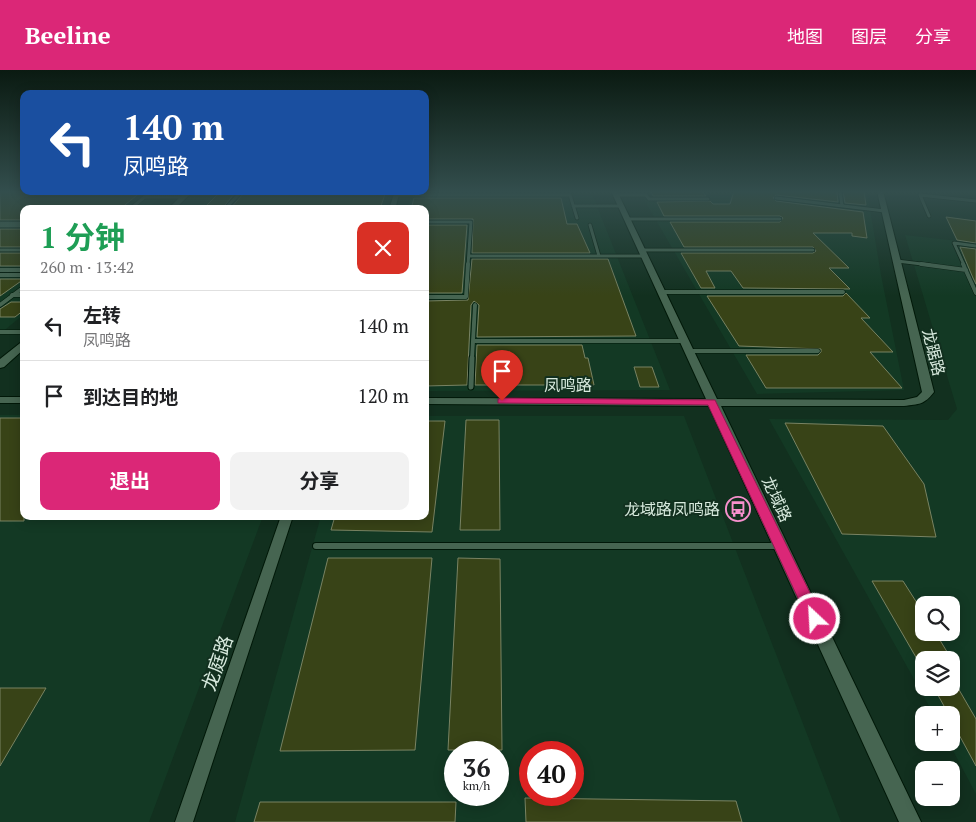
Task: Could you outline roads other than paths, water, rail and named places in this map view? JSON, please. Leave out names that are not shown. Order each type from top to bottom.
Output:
[{"type":"street","name":"龙域路","points":[[630,226],[910,822]]},
{"type":"street","name":"龙踞路","points":[[712,402],[904,403],[921,400],[928,392],[889,226]]},
{"type":"street","points":[[0,365],[20,347]]},
{"type":"street","points":[[0,400],[20,400]]},
{"type":"street","name":"凤鸣路","points":[[429,401],[712,402]]},
{"type":"street","name":"龙庭路","points":[[184,822],[287,520]]},
{"type":"lane","points":[[0,231],[7,226]]},
{"type":"lane","points":[[429,297],[466,297],[472,226]]},
{"type":"lane","points":[[590,226],[599,256]]},
{"type":"lane","points":[[976,246],[954,243],[976,293]]},
{"type":"lane","points":[[0,250],[20,250]]},
{"type":"lane","points":[[469,256],[599,256],[643,253],[813,250]]},
{"type":"lane","points":[[897,261],[966,270]]},
{"type":"lane","points":[[0,270],[20,270]]},
{"type":"lane","points":[[0,275],[20,275]]},
{"type":"lane","points":[[0,305],[20,290]]},
{"type":"lane","points":[[661,292],[843,292]]},
{"type":"lane","points":[[12,296],[20,296]]},
{"type":"lane","points":[[471,386],[475,305]]},
{"type":"lane","points":[[0,332],[20,332]]},
{"type":"lane","points":[[473,342],[686,346],[818,351]]},
{"type":"lane","points":[[316,546],[780,546]]},
{"type":"place","name":"龙域路凤鸣路","points":[[738,509]]}]
